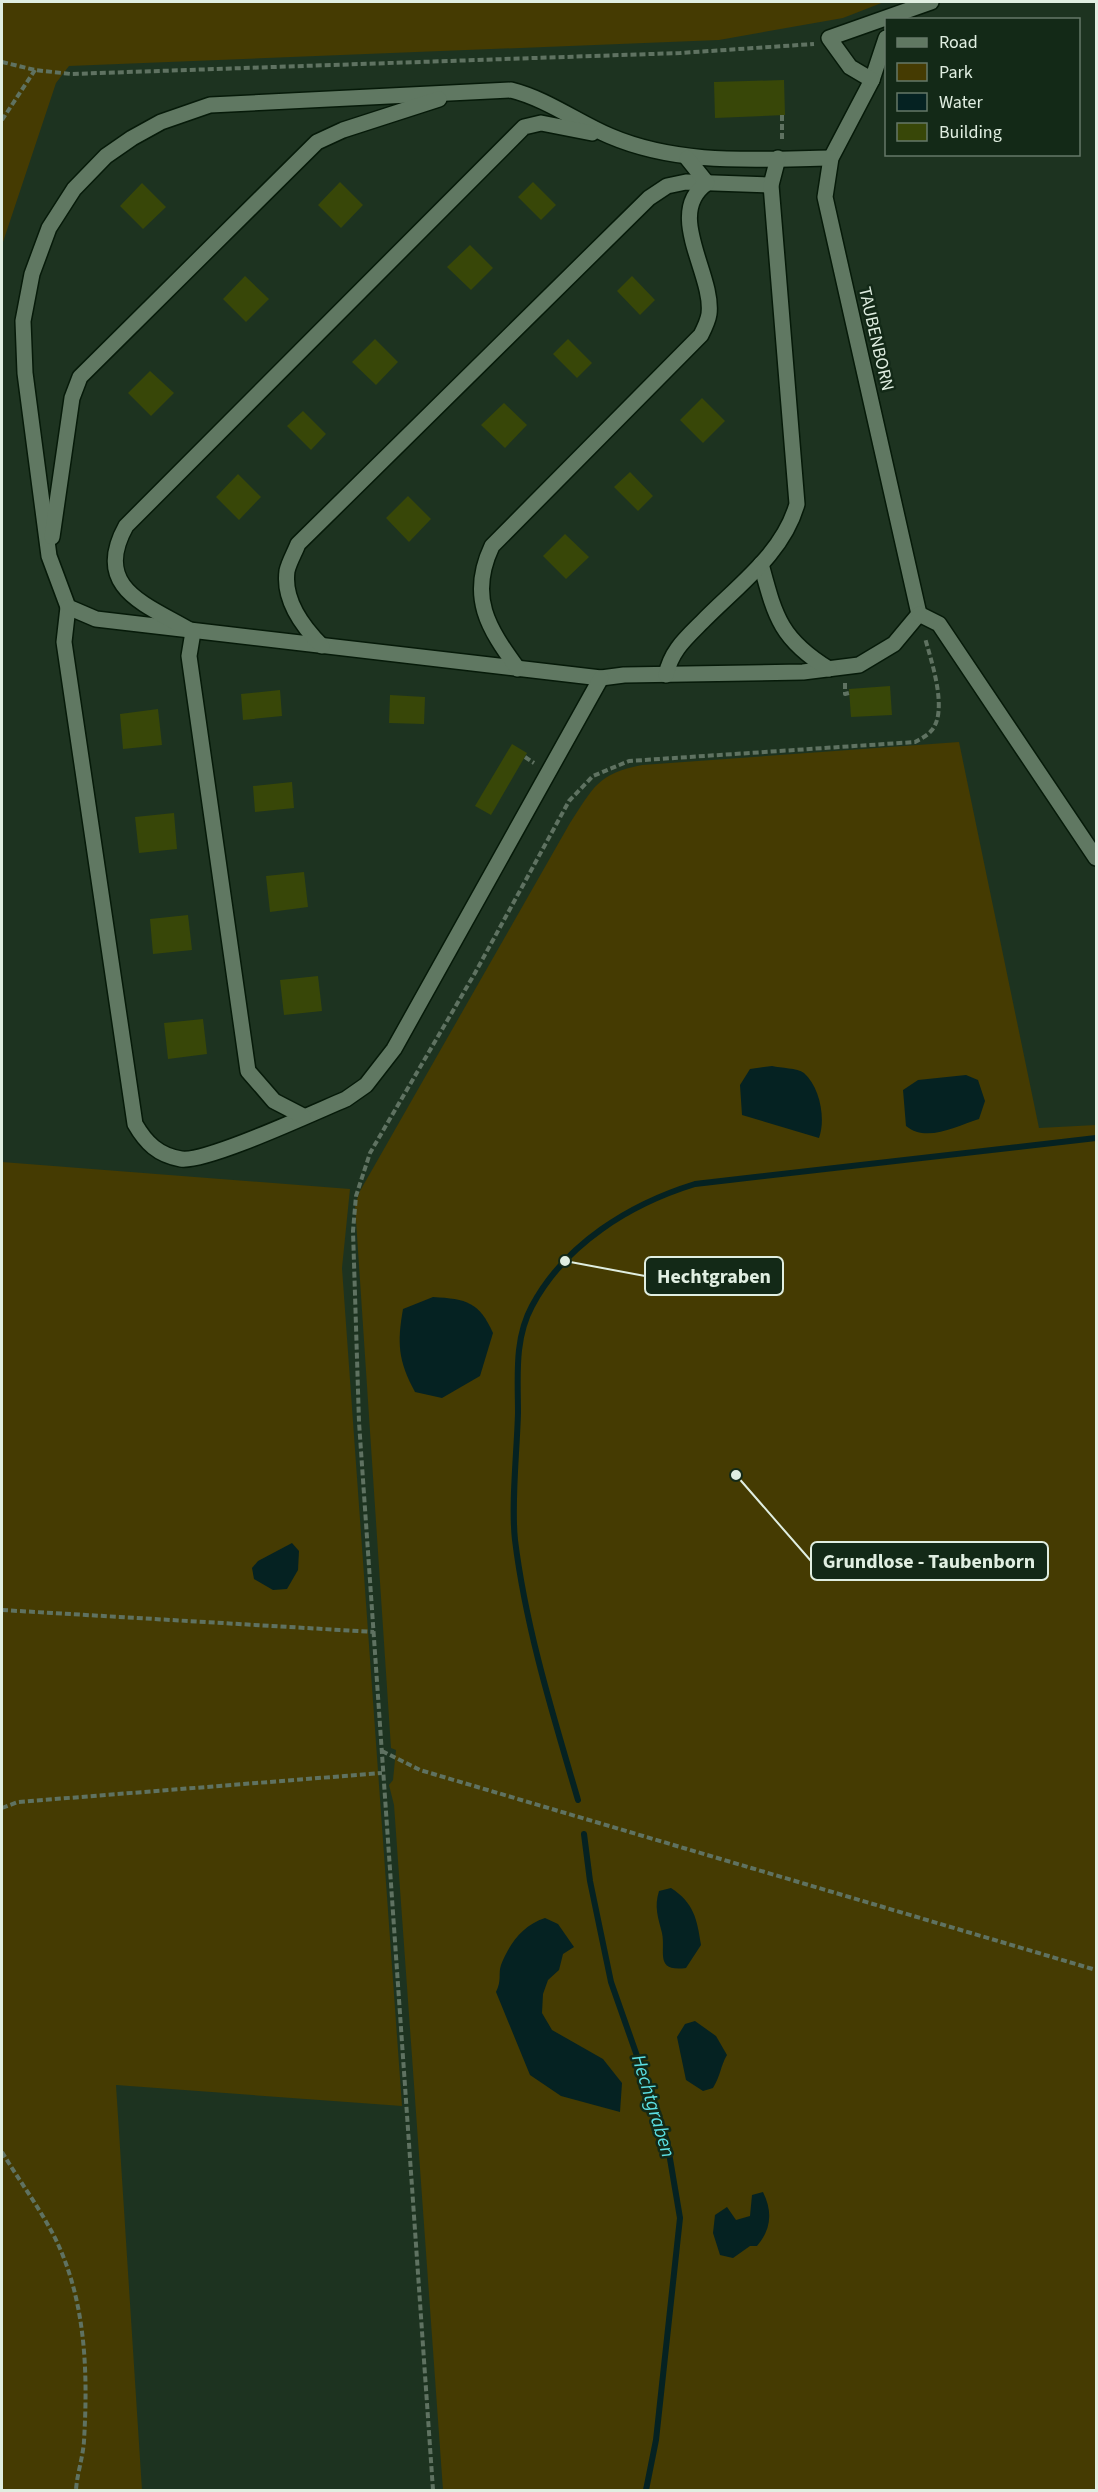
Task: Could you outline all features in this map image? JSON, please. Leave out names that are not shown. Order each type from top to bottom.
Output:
[{"type":"lane","points":[[893,17],[931,2]]},
{"type":"lane","points":[[872,80],[850,67],[829,38],[885,20]]},
{"type":"lane","name":"TAUBENBORN","points":[[885,41],[872,80],[831,158],[825,197],[919,614]]},
{"type":"lane","points":[[601,678],[382,1066],[366,1085],[346,1099],[209,1155],[183,1159],[159,1152],[145,1141],[135,1124],[64,642],[68,607],[49,556],[25,373],[23,321],[32,274],[49,228],[74,189],[106,156],[161,122],[210,105],[511,90],[528,94],[610,136]]},
{"type":"lane","points":[[49,556],[72,398],[80,377],[317,142],[343,130],[459,92]]},
{"type":"lane","points":[[193,632],[123,588],[117,578],[114,554],[126,526],[524,127],[541,123],[610,136],[687,158],[831,158]]},
{"type":"lane","points":[[687,158],[707,183]]},
{"type":"lane","points":[[666,675],[675,649],[761,564],[791,524],[797,504],[771,185],[780,158]]},
{"type":"lane","points":[[322,646],[306,630],[296,614],[288,588],[287,570],[298,544],[649,198],[667,186],[707,183],[771,185]]},
{"type":"lane","points":[[518,669],[486,621],[481,585],[482,568],[492,546],[701,335],[709,314],[708,300],[691,236],[691,216],[692,202],[698,189],[707,183]]},
{"type":"lane","points":[[761,564],[778,621],[795,645],[829,669]]},
{"type":"lane","points":[[68,607],[96,619],[193,632],[601,678],[802,672],[859,664],[876,657],[894,644],[919,614],[939,624],[1096,858]]},
{"type":"lane","points":[[193,632],[189,656],[248,1071],[274,1101],[303,1116]]},
{"type":"path","points":[[2,62],[36,70],[72,74],[680,53],[810,46],[829,38]]},
{"type":"path","points":[[2,120],[36,70]]},
{"type":"path","points":[[780,158],[782,115]]},
{"type":"path","points":[[433,2490],[382,1773],[352,1287],[356,1196],[370,1154],[475,974],[569,801],[593,776],[629,762],[915,742],[932,731],[939,715],[936,678],[919,614]]},
{"type":"path","points":[[2,1610],[374,1632]]},
{"type":"path","points":[[382,1752],[420,1770],[1096,1970]]},
{"type":"path","points":[[2,1808],[18,1802],[382,1773]]},
{"type":"path","points":[[2,2152],[57,2242],[78,2304],[83,2331],[85,2386],[84,2443],[76,2490]]},
{"type":"green space","points":[[2,2],[884,2],[843,18],[719,40],[69,66],[56,83],[2,245]]},
{"type":"green space","points":[[959,742],[1039,1128],[1096,1125],[1096,2490],[443,2490],[394,1805],[389,1785],[393,1780],[396,1750],[391,1748],[355,1205],[360,1191],[570,823],[598,784],[615,773],[642,765]]},
{"type":"green space","points":[[2,1162],[350,1189],[342,1268],[402,2106],[116,2085],[142,2490],[2,2490]]},
{"type":"water","points":[[772,1066],[801,1071],[810,1079],[818,1095],[822,1113],[819,1138],[742,1115],[740,1085],[750,1069]]},
{"type":"water","points":[[966,1075],[978,1080],[985,1101],[979,1119],[942,1132],[932,1133],[914,1131],[906,1126],[903,1090],[918,1080]]},
{"type":"water","points":[[433,1297],[455,1299],[470,1304],[482,1315],[493,1333],[480,1376],[442,1398],[415,1392],[405,1371],[400,1352],[403,1309]]},
{"type":"water","points":[[292,1543],[299,1551],[298,1570],[287,1589],[273,1590],[254,1579],[252,1568],[258,1561]]},
{"type":"water","points":[[671,1888],[690,1906],[700,1936],[701,1945],[686,1968],[669,1967],[665,1964],[664,1959],[657,1902],[659,1891]]},
{"type":"water","points":[[545,1918],[558,1924],[574,1947],[563,1954],[559,1970],[548,1980],[543,1994],[542,2013],[552,2030],[603,2059],[622,2083],[620,2112],[561,2096],[530,2075],[496,1992],[501,1965],[508,1950],[524,1930]]},
{"type":"water","points":[[695,2021],[716,2036],[727,2055],[713,2088],[703,2091],[686,2080],[677,2037],[685,2024]]},
{"type":"water","points":[[763,2192],[769,2220],[762,2240],[757,2246],[750,2246],[733,2258],[720,2255],[713,2233],[715,2215],[727,2207],[736,2220],[750,2216],[752,2195]]},
{"type":"building","points":[[784,80],[785,115],[715,118],[714,82]]},
{"type":"building","points":[[340,182],[363,205],[341,228],[318,205]]},
{"type":"building","points":[[533,182],[556,205],[541,220],[518,197]]},
{"type":"building","points":[[142,183],[166,207],[143,229],[120,206]]},
{"type":"building","points":[[470,245],[493,268],[471,290],[447,267]]},
{"type":"building","points":[[245,276],[269,299],[246,322],[223,299]]},
{"type":"building","points":[[632,276],[655,300],[640,315],[617,291]]},
{"type":"building","points":[[375,339],[398,362],[376,385],[352,362]]},
{"type":"building","points":[[568,339],[592,363],[577,378],[553,354]]},
{"type":"building","points":[[150,371],[174,393],[151,416],[128,393]]},
{"type":"building","points":[[702,398],[725,421],[703,443],[680,420]]},
{"type":"building","points":[[504,403],[527,425],[505,448],[481,425]]},
{"type":"building","points":[[303,411],[326,434],[311,450],[287,426]]},
{"type":"building","points":[[630,472],[653,496],[638,511],[614,487]]},
{"type":"building","points":[[238,474],[261,497],[239,520],[216,497]]},
{"type":"building","points":[[408,496],[431,519],[409,542],[386,518]]},
{"type":"building","points":[[565,534],[589,557],[566,579],[543,556]]},
{"type":"building","points":[[890,686],[892,715],[851,717],[849,689]]},
{"type":"building","points":[[280,690],[282,716],[243,720],[241,694]]},
{"type":"building","points":[[390,695],[425,697],[424,724],[389,723]]},
{"type":"building","points":[[158,709],[162,745],[123,749],[120,714]]},
{"type":"building","points":[[512,744],[527,753],[491,815],[475,806]]},
{"type":"building","points":[[292,782],[294,808],[255,812],[253,786]]},
{"type":"building","points":[[174,813],[177,849],[139,853],[135,817]]},
{"type":"building","points":[[304,872],[308,907],[270,912],[266,876]]},
{"type":"building","points":[[188,915],[192,950],[153,954],[150,919]]},
{"type":"building","points":[[318,976],[322,1011],[284,1015],[280,980]]},
{"type":"building","points":[[203,1019],[207,1054],[168,1059],[164,1023]]},
{"type":"waterway","name":"Hechtgraben","points":[[578,1800],[533,1639],[520,1573],[514,1526],[520,1345],[526,1319],[546,1284],[581,1245],[602,1229],[647,1203],[695,1184],[1096,1138]]},
{"type":"waterway","name":"Hechtgraben","points":[[584,1834],[590,1881],[611,1982],[667,2141],[680,2218],[656,2440],[646,2490]]},
{"type":"place","name":"Hechtgraben","points":[[565,1261]]},
{"type":"place","name":"Grundlose - Taubenborn","points":[[736,1475]]}]
